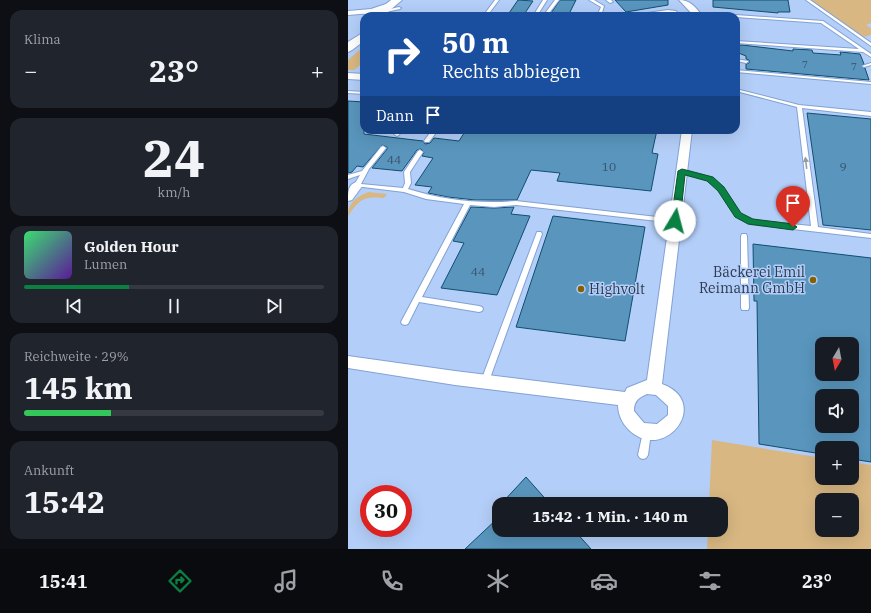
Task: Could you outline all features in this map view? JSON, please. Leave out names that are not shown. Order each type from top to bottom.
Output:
[{"type":"main road","points":[[384,12],[396,4],[409,0]]},
{"type":"main road","points":[[348,38],[360,29]]},
{"type":"main road","points":[[348,48],[360,38]]},
{"type":"street","points":[[682,0],[695,12]]},
{"type":"street","points":[[363,12],[396,4]]},
{"type":"street","points":[[348,14],[360,12]]},
{"type":"street","points":[[348,76],[360,77]]},
{"type":"street","points":[[654,387],[687,134]]},
{"type":"street","points":[[348,197],[352,185]]},
{"type":"street","points":[[348,362],[628,399]]},
{"type":"street","points":[[654,387],[661,389],[673,399],[676,413],[669,426],[655,432],[647,432],[633,425],[629,419],[626,412],[628,399],[639,389],[654,387]]},
{"type":"lane","points":[[488,12],[497,0]]},
{"type":"lane","points":[[538,12],[545,0]]},
{"type":"lane","points":[[548,12],[558,0]]},
{"type":"lane","points":[[591,0],[603,7],[601,12]]},
{"type":"lane","points":[[808,0],[871,45]]},
{"type":"lane","points":[[740,16],[822,22],[871,56]]},
{"type":"lane","points":[[740,42],[864,51]]},
{"type":"lane","points":[[740,61],[746,62]]},
{"type":"lane","points":[[864,66],[871,64]]},
{"type":"lane","points":[[740,71],[871,83]]},
{"type":"lane","points":[[740,91],[799,106],[871,114]]},
{"type":"lane","points":[[348,92],[360,93]]},
{"type":"lane","points":[[799,106],[815,229]]},
{"type":"lane","points":[[427,141],[431,134]]},
{"type":"lane","points":[[352,185],[365,172],[383,148]]},
{"type":"lane","points":[[405,190],[408,183],[407,172],[420,152]]},
{"type":"lane","points":[[682,171],[710,179],[721,189],[738,215],[751,222],[871,236]]},
{"type":"lane","points":[[348,177],[365,172]]},
{"type":"lane","points":[[352,185],[405,190],[426,197],[468,203],[494,205],[516,203],[675,221]]},
{"type":"lane","points":[[405,322],[468,203]]},
{"type":"lane","points":[[485,381],[539,234]]},
{"type":"lane","points":[[744,236],[745,308]]},
{"type":"lane","points":[[418,299],[479,309]]},
{"type":"lane","points":[[643,455],[647,432]]},
{"type":"shaded area","points":[[809,0],[871,0],[871,23],[866,25],[871,28],[871,35],[864,37]]},
{"type":"shaded area","points":[[360,50],[360,65],[354,70],[348,70],[348,60]]},
{"type":"shaded area","points":[[368,192],[387,194],[384,198],[367,198],[359,202],[348,216],[348,211],[351,204],[360,196]]},
{"type":"shaded area","points":[[712,440],[815,457],[815,485],[859,485],[859,463],[871,465],[871,549],[707,549],[708,537],[728,537],[728,497],[709,497]]},
{"type":"building","points":[[518,0],[533,1],[526,12],[510,12]]},
{"type":"building","points":[[560,0],[576,0],[570,12],[552,12]]},
{"type":"building","points":[[615,0],[668,0],[668,5],[626,12]]},
{"type":"building","points":[[713,0],[788,0],[790,12],[778,13],[713,7]]},
{"type":"building","points":[[740,45],[793,51],[793,49],[812,50],[813,53],[841,55],[840,52],[860,54],[864,64],[861,66],[865,68],[869,80],[746,69],[746,64],[749,63],[749,60],[746,59],[746,56],[740,54]]},
{"type":"building","points":[[348,101],[360,102],[360,134],[423,141],[425,144],[430,143],[434,138],[459,141],[463,134],[656,134],[652,153],[658,154],[651,191],[557,181],[560,173],[531,170],[517,200],[475,200],[448,197],[428,193],[432,187],[415,185],[433,158],[422,156],[424,152],[421,149],[417,150],[402,171],[372,168],[387,149],[387,147],[382,145],[363,167],[357,166],[352,172],[348,173]]},
{"type":"building","points":[[807,113],[871,119],[871,230],[823,225]]},
{"type":"building","points":[[471,207],[514,207],[511,214],[530,216],[497,295],[441,288],[464,243],[453,241]]},
{"type":"building","name":"Highvolt","points":[[553,216],[645,227],[625,341],[516,327]]},
{"type":"building","points":[[753,244],[871,258],[871,462],[859,460],[859,441],[815,441],[815,453],[759,444],[757,301],[754,301]]},
{"type":"building","points":[[526,477],[544,497],[507,497]]},
{"type":"building","points":[[492,524],[492,537],[580,537],[591,549],[465,549]]},
{"type":"place","name":"Bäckerei Emil Reimann GmbH","points":[[813,280]]},
{"type":"place","name":"Highvolt","points":[[581,289]]},
{"type":"route","points":[[675,221],[682,171],[710,179],[721,189],[729,204],[738,215],[751,222],[793,227]]}]
